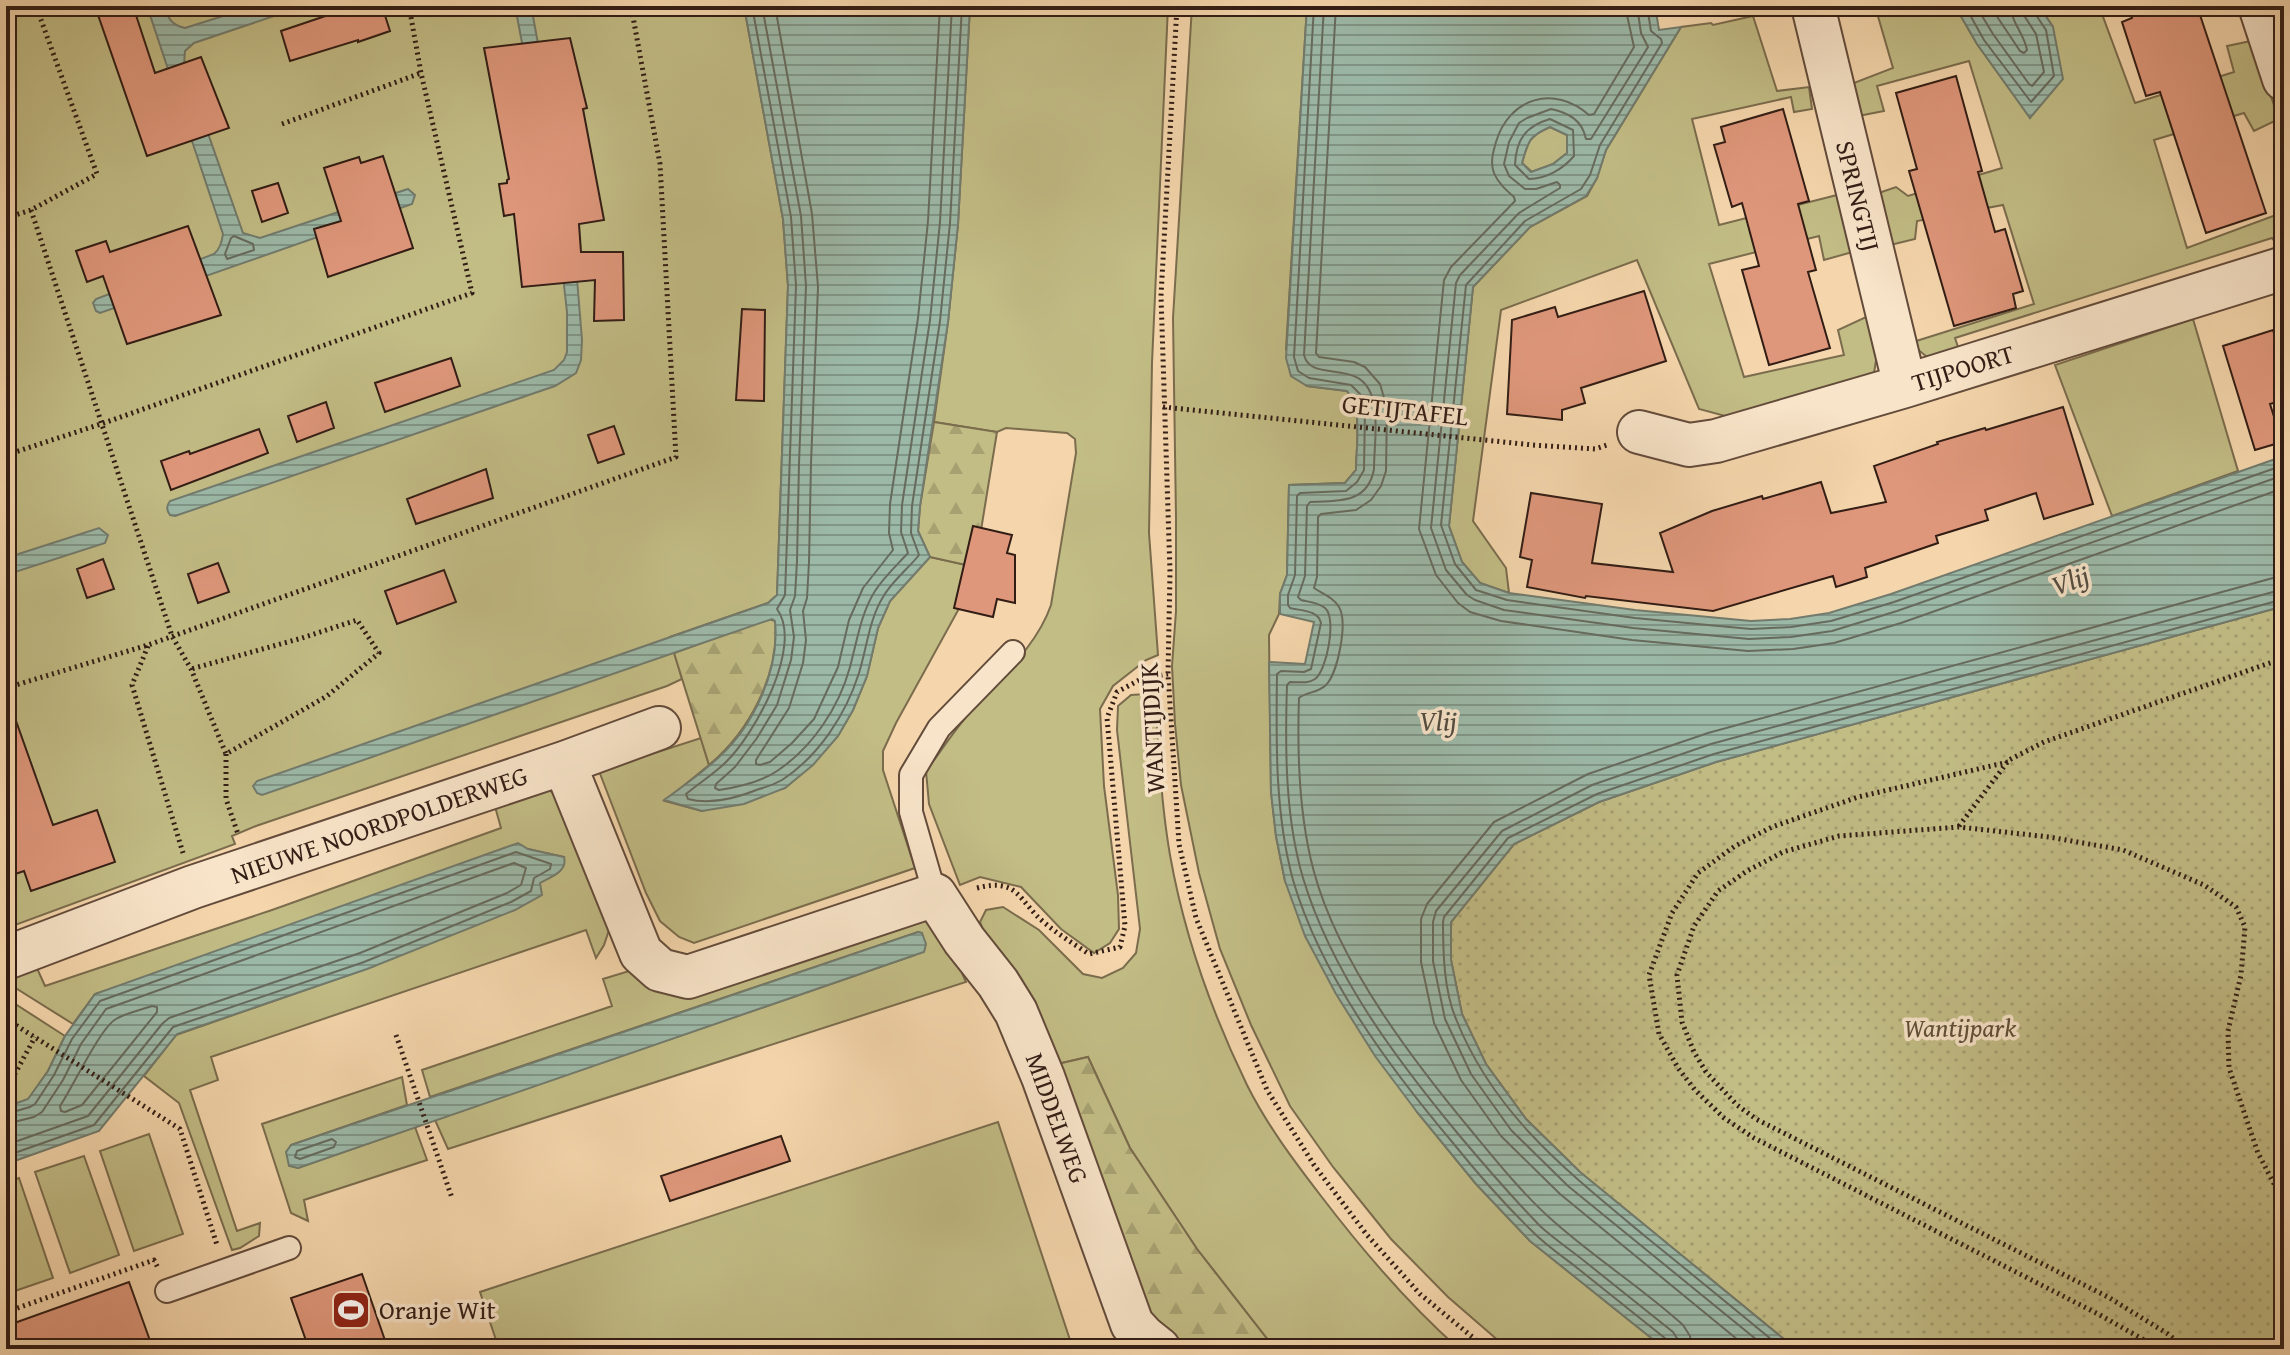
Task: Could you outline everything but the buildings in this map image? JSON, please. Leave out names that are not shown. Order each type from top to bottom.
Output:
[{"type":"street","name":"SPRINGTIJ","points":[[1813,6],[1905,386]]},
{"type":"street","points":[[2260,6],[2284,79]]},
{"type":"street","name":"TIJPOORT","points":[[1639,432],[1689,445],[1716,441],[1905,386],[2284,268]]},
{"type":"street","name":"NIEUWE NOORDPOLDERWEG","points":[[6,958],[193,887],[564,763],[659,728]]},
{"type":"street","points":[[564,763],[641,953],[660,970],[688,977],[935,895]]},
{"type":"street","name":"MIDDELWEG","points":[[935,895],[1016,1012],[1043,1077],[1132,1324],[1159,1349]]},
{"type":"lane","points":[[935,895],[911,812],[911,775],[939,728],[1013,652]]},
{"type":"lane","points":[[167,1291],[289,1248]]},
{"type":"path","points":[[6,218],[31,210],[97,174],[36,6]]},
{"type":"path","points":[[6,455],[472,293],[421,73],[409,6]]},
{"type":"path","points":[[6,688],[148,645],[676,457],[660,164],[631,6]]},
{"type":"path","name":"WANTIJDIJK","points":[[1177,6],[1161,296],[1170,572],[1168,674],[1179,844],[1196,918],[1267,1090],[1314,1165],[1367,1235],[1420,1294],[1487,1349]]},
{"type":"path","points":[[282,124],[421,73]]},
{"type":"path","points":[[31,210],[172,636],[191,669],[226,754],[226,799],[250,869]]},
{"type":"path","name":"GETIJTAFEL","points":[[1163,407],[1595,449],[1639,432]]},
{"type":"path","points":[[191,669],[357,620],[379,653],[327,696],[226,754]]},
{"type":"path","points":[[148,645],[132,685],[193,887]]},
{"type":"path","points":[[2160,1349],[1754,1138],[1724,1118],[1695,1090],[1678,1068],[1659,1034],[1649,975],[1672,913],[1698,873],[1735,846],[1772,827],[1858,797],[2008,762],[2044,742],[2284,658]]},
{"type":"path","points":[[935,895],[959,893],[995,883],[1013,889],[1043,922],[1089,954],[1120,947],[1125,926],[1107,718],[1117,692],[1143,678],[1168,674]]},
{"type":"path","points":[[1959,827],[2008,762]]},
{"type":"path","points":[[2187,1349],[2108,1297],[1756,1119],[1737,1105],[1706,1072],[1682,1022],[1677,975],[1694,926],[1718,891],[1747,871],[1783,852],[1839,836],[1959,827],[2049,837],[2123,850],[2204,885],[2236,907],[2245,927],[2241,975],[2228,1031],[2229,1068],[2258,1153],[2284,1203]]},
{"type":"path","points":[[6,1019],[180,1129],[226,1271]]},
{"type":"path","points":[[396,1035],[452,1198]]},
{"type":"path","points":[[6,1090],[35,1037]]},
{"type":"path","points":[[6,1312],[154,1260],[167,1291]]},
{"type":"green space","points":[[6,6],[744,6],[783,219],[788,286],[777,595],[768,603],[670,637],[682,679],[667,686],[256,826],[232,836],[235,844],[12,926],[14,931],[6,931]]},
{"type":"green space","points":[[970,6],[1168,6],[1152,363],[1149,533],[1158,655],[1146,660],[1113,686],[1100,709],[1104,786],[1118,895],[1119,929],[1110,943],[1094,953],[1061,929],[1021,887],[980,877],[960,885],[929,804],[926,771],[966,717],[1027,648],[1045,620],[1051,605],[1076,453],[1075,439],[1067,433],[1006,428],[997,432],[934,422],[958,224]]},
{"type":"green space","points":[[1192,6],[1307,6],[1286,349],[1307,386],[1347,391],[1357,418],[1356,470],[1345,483],[1289,485],[1287,575],[1280,594],[1279,614],[1269,635],[1271,792],[1285,881],[1417,1112],[1476,1184],[1530,1241],[1665,1349],[1508,1349],[1448,1297],[1391,1239],[1333,1167],[1290,1106],[1251,1025],[1220,949],[1199,873],[1181,785],[1172,666],[1176,611],[1173,318]]},
{"type":"green space","points":[[1875,6],[1955,6],[1977,44],[2030,117],[2053,27],[2039,6],[2099,6],[2135,103],[2234,72],[2227,46],[2251,41],[2279,119],[2254,131],[2244,113],[2154,140],[2187,248],[2284,212],[2284,248],[2281,249],[2272,238],[1955,338],[1959,350],[1927,357],[1910,343],[2034,304],[2003,205],[1917,221],[1915,239],[1886,246],[1870,196],[1896,187],[1908,196],[2002,168],[1969,61],[1877,86],[1884,111],[1853,117],[1846,86],[1893,68]]},
{"type":"green space","points":[[1753,16],[1777,91],[1809,87],[1812,109],[1794,112],[1791,97],[1692,119],[1719,225],[1837,195],[1856,251],[1824,260],[1819,236],[1709,264],[1744,377],[1844,355],[1838,330],[1866,317],[1879,342],[1874,373],[1740,420],[1699,409],[1637,260],[1501,310],[1473,521],[1506,568],[1509,593],[1480,583],[1462,562],[1449,526],[1473,287],[1530,227],[1587,196],[1606,150],[1681,27],[1713,25]]},
{"type":"green space","points":[[1550,127],[1567,135],[1567,153],[1553,164],[1532,172],[1522,163],[1528,144],[1538,133]]},
{"type":"green space","points":[[2193,319],[2238,471],[2112,516],[2055,365]]},
{"type":"green space","points":[[934,422],[997,432],[975,567],[930,557],[918,531]]},
{"type":"green space","points":[[930,557],[975,567],[972,585],[883,751],[883,770],[915,868],[694,943],[679,937],[660,921],[646,893],[599,771],[701,738],[709,765],[665,801],[702,811],[785,788],[813,764],[838,736],[867,676],[878,628],[890,601]]},
{"type":"green space","name":"Wantijpark","points":[[2284,606],[2284,1349],[1796,1349],[1580,1172],[1526,1119],[1486,1064],[1462,1014],[1451,960],[1451,922],[1514,844],[1599,802],[1716,762]]},
{"type":"green space","points":[[769,619],[775,621],[775,641],[767,681],[749,719],[724,752],[709,765],[674,653]]},
{"type":"green space","points":[[1146,694],[1156,698],[1164,816],[1183,914],[1211,1001],[1247,1085],[1281,1142],[1353,1237],[1386,1276],[1459,1349],[1275,1349],[1197,1249],[1130,1148],[1088,1057],[1049,1066],[991,950],[980,922],[986,910],[1003,907],[1039,930],[1083,974],[1102,978],[1123,968],[1136,953],[1140,929],[1117,730],[1118,706],[1131,695]]},
{"type":"green space","points":[[538,789],[557,794],[570,808],[609,930],[596,958],[586,930],[211,1057],[218,1080],[190,1090],[237,1231],[260,1223],[259,1236],[240,1248],[232,1250],[179,1103],[144,1076],[176,1035],[374,966],[556,874],[564,857],[528,849],[95,994],[73,1024],[6,982],[6,975],[36,966],[45,986],[272,910],[501,828],[494,803]]},
{"type":"green space","points":[[915,915],[941,925],[966,982],[448,1149],[435,1120],[915,955],[922,933],[430,1097],[422,1070],[612,1006],[603,979],[629,971],[651,987]]},
{"type":"green space","points":[[6,998],[65,1036],[48,1071],[28,1100],[6,1107]]},
{"type":"green space","points":[[1088,1057],[1130,1148],[1197,1249],[1275,1349],[1181,1349],[1162,1331],[1140,1297],[1049,1066]]},
{"type":"green space","points":[[402,1077],[407,1105],[291,1145],[289,1165],[298,1168],[415,1127],[427,1160],[304,1200],[308,1221],[291,1213],[262,1124]]},
{"type":"green space","points":[[998,1122],[1073,1349],[499,1349],[480,1292]]},
{"type":"green space","points":[[149,1134],[183,1234],[134,1251],[100,1151]]},
{"type":"green space","points":[[84,1156],[119,1255],[70,1273],[35,1172]]},
{"type":"green space","points":[[19,1178],[53,1278],[6,1294],[6,1182]]},
{"type":"water","points":[[147,6],[164,6],[171,20],[185,28],[255,6],[304,6],[194,43],[185,51],[184,65],[243,233],[260,238],[408,189],[415,195],[412,204],[100,313],[96,311],[93,303],[96,299],[214,254],[223,237]]},
{"type":"water","points":[[515,6],[531,6],[573,230],[582,340],[581,360],[576,373],[555,386],[175,516],[170,515],[167,508],[170,501],[554,370],[564,360],[567,352],[567,312],[558,232]]},
{"type":"water","points":[[744,6],[970,6],[958,224],[948,322],[918,531],[930,557],[890,601],[878,628],[867,676],[838,736],[813,765],[785,788],[744,804],[702,811],[664,800],[719,757],[753,713],[769,677],[773,658],[775,621],[772,619],[262,795],[257,793],[253,786],[257,781],[768,603],[777,595],[788,286],[783,219]]},
{"type":"water","name":"Vlij","points":[[1307,6],[1655,6],[1659,30],[1681,27],[1606,150],[1597,178],[1586,196],[1530,227],[1473,287],[1449,526],[1462,562],[1480,583],[1509,593],[1635,610],[1751,621],[1829,613],[2284,456],[2284,606],[1716,762],[1599,802],[1514,844],[1451,922],[1451,960],[1462,1014],[1486,1064],[1526,1119],[1580,1172],[1796,1349],[1665,1349],[1530,1241],[1476,1184],[1375,1056],[1336,994],[1305,936],[1285,881],[1276,836],[1271,792],[1269,662],[1305,664],[1314,622],[1280,614],[1280,594],[1287,575],[1289,485],[1345,483],[1356,470],[1358,429],[1355,408],[1347,391],[1307,386],[1291,376],[1286,358]],"holes":[[[1550,127],[1567,135],[1567,153],[1553,164],[1531,172],[1522,163],[1528,144],[1538,133]]]},
{"type":"water","points":[[1955,6],[2039,6],[2053,27],[2063,79],[2030,118],[1977,44]]},
{"type":"water","points":[[99,528],[108,535],[105,543],[6,575],[6,558]]},
{"type":"water","points":[[518,843],[528,849],[564,857],[561,870],[540,883],[542,895],[515,910],[367,969],[177,1034],[99,1131],[6,1164],[6,1107],[28,1099],[48,1071],[65,1036],[95,994]]},
{"type":"water","points":[[922,933],[926,944],[924,952],[298,1168],[289,1166],[286,1152],[291,1145]]},
{"type":"place","name":"Oranje Wit","points":[[351,1310]]}]
